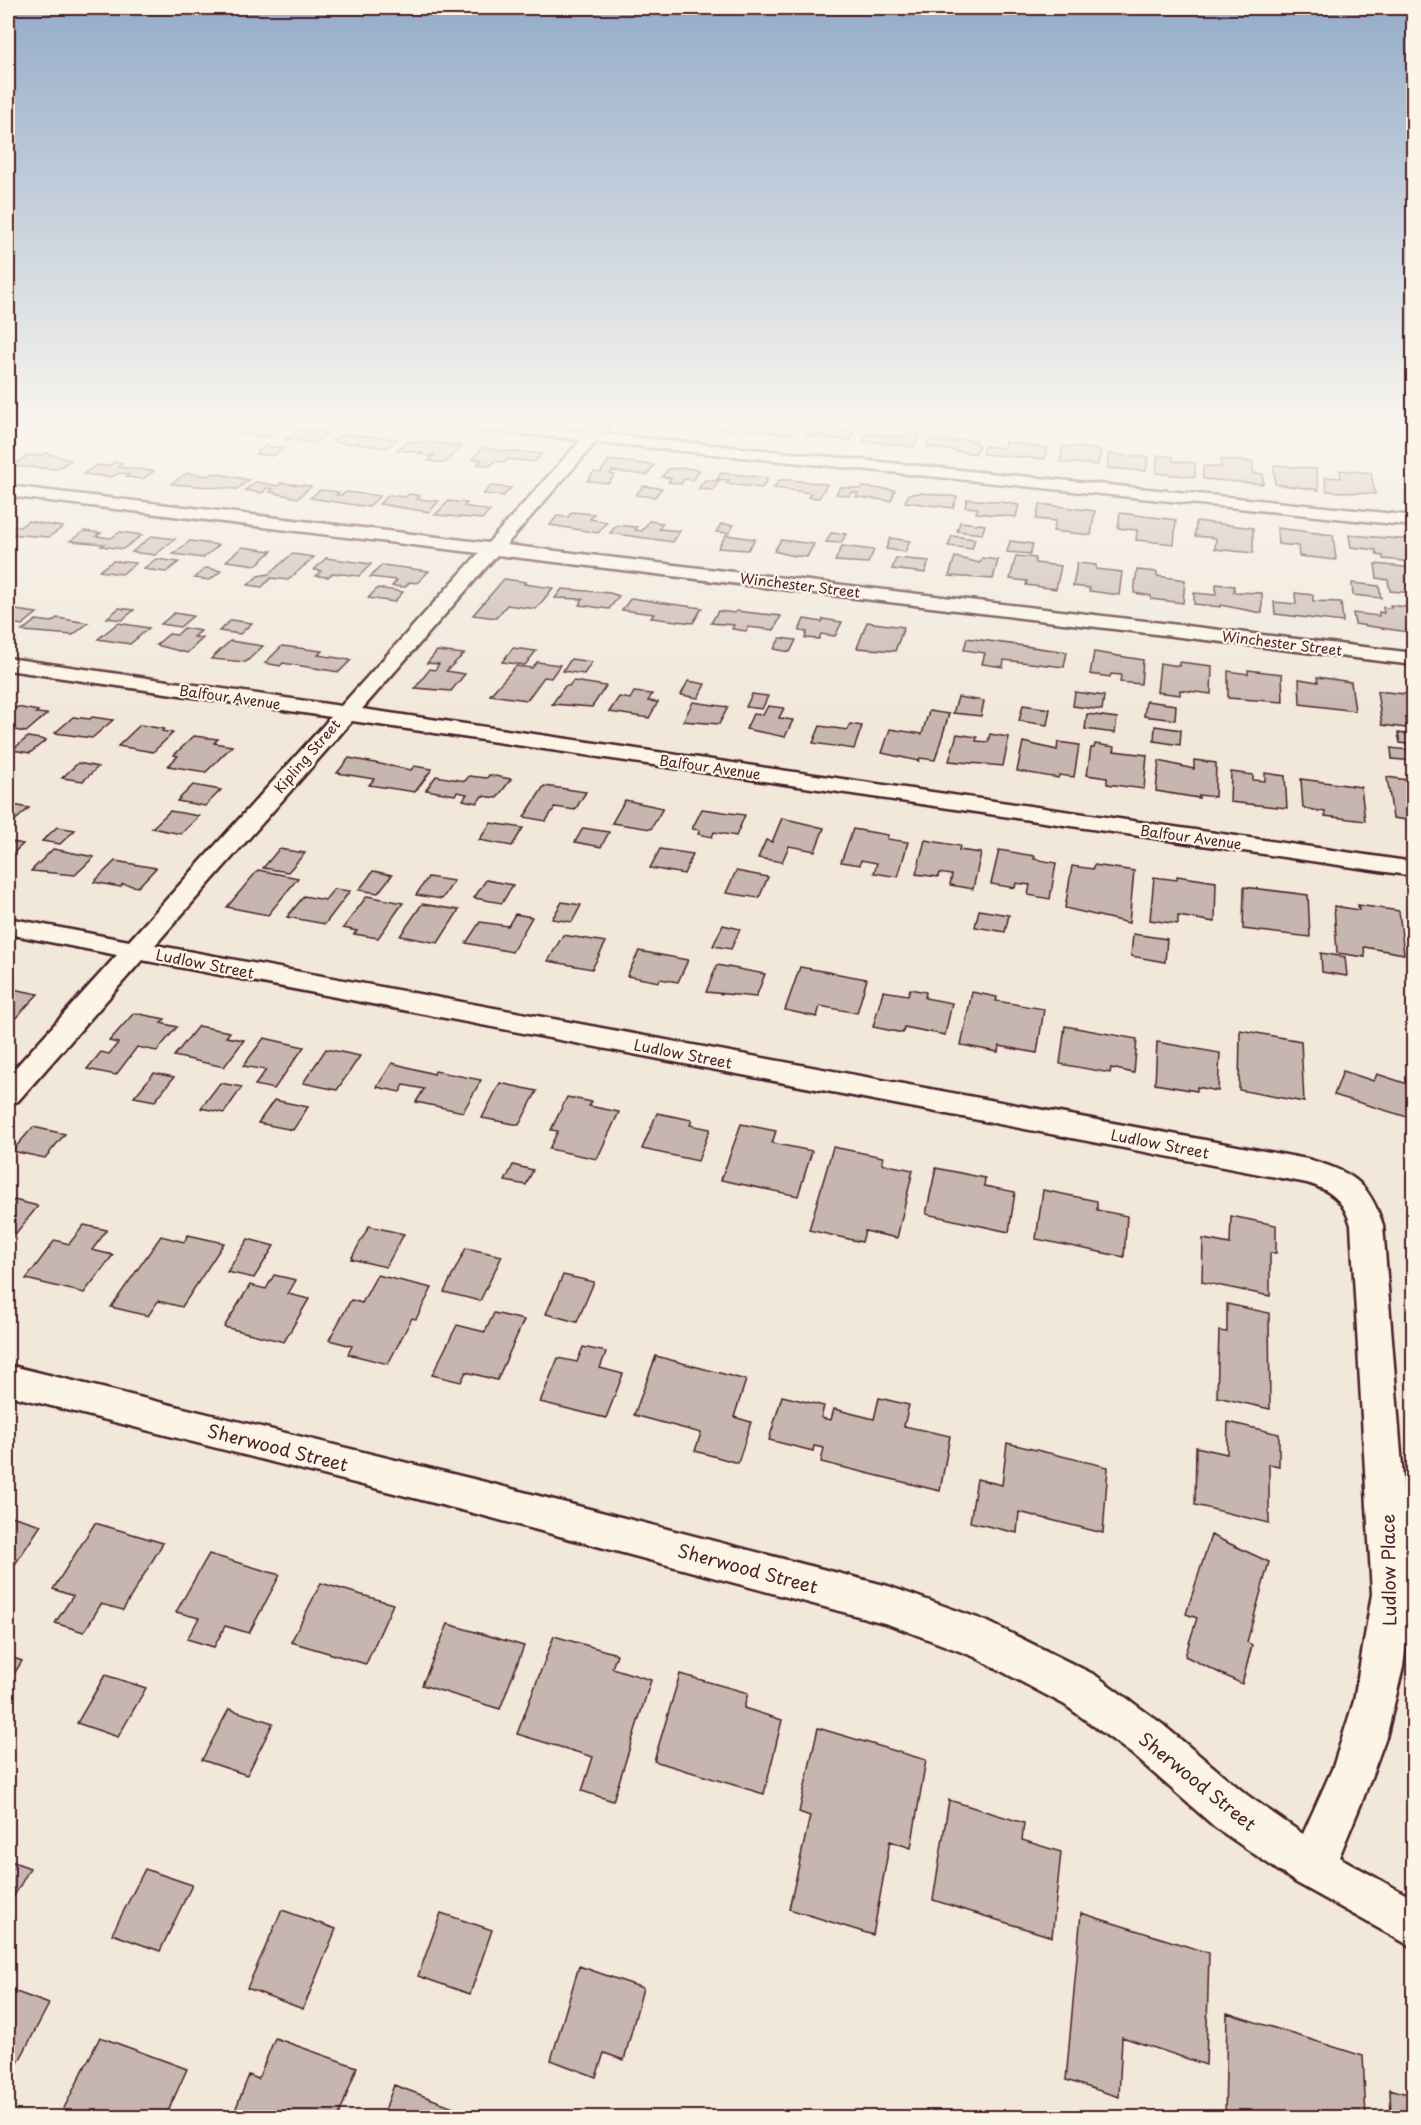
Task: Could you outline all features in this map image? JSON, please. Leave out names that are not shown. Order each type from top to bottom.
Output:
[{"type":"street","name":"Winchester Street","points":[[235,518],[1413,659]]},
{"type":"street","name":"Kipling Street","points":[[8,1094],[519,518]]},
{"type":"street","points":[[1386,518],[1413,521]]},
{"type":"street","name":"Balfour Avenue","points":[[8,664],[1413,869]]},
{"type":"street","name":"Ludlow Street","points":[[8,926],[1307,1171],[1333,1178],[1354,1191]]},
{"type":"street","name":"Ludlow Place","points":[[1311,1866],[1342,1802],[1378,1698],[1388,1645],[1392,1594],[1367,1225],[1361,1204],[1354,1191]]},
{"type":"street","name":"Sherwood Street","points":[[8,1380],[493,1501],[888,1605],[986,1641],[1080,1690],[1147,1739],[1231,1811],[1311,1866],[1413,1925]]},
{"type":"building","points":[[555,518],[591,518],[607,522],[598,533],[550,525]]},
{"type":"building","points":[[1094,518],[1091,535],[1053,531],[1056,521],[1036,519]]},
{"type":"building","points":[[1119,518],[1176,520],[1174,544],[1136,540],[1137,530],[1118,528]]},
{"type":"building","points":[[28,521],[63,527],[49,537],[8,534],[8,525],[20,527]]},
{"type":"building","points":[[649,521],[663,523],[659,529],[680,531],[673,542],[610,533],[617,525],[637,527],[635,530],[642,531]]},
{"type":"building","points":[[1196,521],[1253,528],[1253,553],[1215,549],[1216,538],[1195,536]]},
{"type":"building","points":[[960,522],[985,525],[982,534],[957,531]]},
{"type":"building","points":[[721,524],[734,525],[729,533],[716,532]]},
{"type":"building","points":[[1277,528],[1333,535],[1336,560],[1299,556],[1298,546],[1278,544]]},
{"type":"building","points":[[84,531],[101,533],[96,536],[111,538],[120,532],[142,535],[123,549],[101,546],[104,544],[70,541]]},
{"type":"building","points":[[831,533],[846,534],[841,543],[826,542]]},
{"type":"building","points":[[726,535],[755,539],[748,550],[718,548]]},
{"type":"building","points":[[1349,535],[1414,540],[1414,562],[1383,559],[1383,556],[1377,555],[1376,550],[1351,547]]},
{"type":"building","points":[[152,536],[175,539],[155,555],[132,552]]},
{"type":"building","points":[[952,536],[975,539],[972,549],[948,546]]},
{"type":"building","points":[[890,538],[910,541],[905,552],[886,549]]},
{"type":"building","points":[[781,540],[814,544],[807,557],[789,555],[774,551]]},
{"type":"building","points":[[190,541],[219,545],[203,558],[173,554]]},
{"type":"building","points":[[1010,541],[1033,544],[1030,554],[1007,552]]},
{"type":"building","points":[[842,546],[874,550],[868,563],[835,561]]},
{"type":"building","points":[[242,547],[272,551],[256,565],[226,561]]},
{"type":"building","points":[[292,554],[314,557],[288,580],[271,578],[262,587],[248,585],[258,576],[269,574]]},
{"type":"building","points":[[1016,556],[1035,558],[1035,563],[1061,566],[1056,589],[1026,585],[1027,581],[1010,579]]},
{"type":"building","points":[[955,557],[980,563],[982,558],[998,560],[993,579],[949,576]]},
{"type":"building","points":[[326,558],[371,564],[359,576],[333,573],[328,577],[316,576],[321,571],[314,570]]},
{"type":"building","points":[[896,558],[929,561],[925,573],[892,569]]},
{"type":"building","points":[[156,559],[179,562],[166,572],[143,569]]},
{"type":"building","points":[[113,561],[136,563],[122,574],[99,571]]},
{"type":"building","points":[[1077,563],[1096,565],[1096,569],[1122,572],[1119,595],[1089,591],[1090,588],[1073,586]]},
{"type":"building","points":[[1375,564],[1414,568],[1414,593],[1390,591],[1388,580],[1377,578]]},
{"type":"building","points":[[382,565],[429,571],[417,583],[410,582],[405,587],[392,586],[397,580],[370,577]]},
{"type":"building","points":[[206,568],[221,571],[210,580],[194,578]]},
{"type":"building","points":[[1137,570],[1157,572],[1157,576],[1185,580],[1183,603],[1151,599],[1151,596],[1134,593]]},
{"type":"building","points":[[504,579],[553,588],[536,609],[507,605],[496,618],[473,615]]},
{"type":"building","points":[[1352,583],[1379,586],[1381,598],[1353,595]]},
{"type":"building","points":[[1216,584],[1234,586],[1234,592],[1262,593],[1262,613],[1220,605],[1220,607],[1194,604],[1194,593],[1216,595]]},
{"type":"building","points":[[378,588],[403,592],[394,602],[368,598]]},
{"type":"building","points":[[562,589],[610,593],[619,596],[609,609],[579,605],[583,599],[555,598]]},
{"type":"building","points":[[1295,593],[1313,595],[1313,601],[1341,602],[1343,622],[1275,614],[1274,602],[1296,604]]},
{"type":"building","points":[[631,598],[702,608],[693,623],[651,618],[654,614],[622,610]]},
{"type":"building","points":[[1390,605],[1414,608],[1414,633],[1355,624],[1353,613],[1379,616],[1379,612],[1384,613],[1383,607],[1391,608]]},
{"type":"building","points":[[119,608],[134,610],[122,620],[107,618]]},
{"type":"building","points":[[8,609],[37,613],[22,625],[8,622]]},
{"type":"building","points":[[718,611],[781,616],[774,630],[748,627],[746,631],[732,629],[734,625],[711,623]]},
{"type":"building","points":[[174,613],[193,616],[180,627],[161,624]]},
{"type":"building","points":[[57,618],[88,623],[73,635],[22,631],[36,620],[52,622]]},
{"type":"building","points":[[804,619],[842,622],[835,636],[821,634],[819,639],[805,638],[807,632],[799,631]]},
{"type":"building","points":[[231,620],[252,623],[240,634],[219,631]]},
{"type":"building","points":[[867,622],[904,627],[895,651],[857,648]]},
{"type":"building","points":[[118,623],[149,628],[130,644],[98,639]]},
{"type":"building","points":[[184,628],[201,631],[194,637],[203,638],[187,653],[156,645],[169,634],[177,635]]},
{"type":"building","points":[[780,638],[796,640],[790,652],[774,649]]},
{"type":"building","points":[[967,638],[1067,652],[1064,667],[1004,660],[1003,667],[982,664],[985,653],[964,650]]},
{"type":"building","points":[[230,641],[263,646],[246,662],[211,659]]},
{"type":"building","points":[[282,646],[322,651],[318,655],[351,660],[339,672],[283,663],[280,666],[265,663]]},
{"type":"building","points":[[513,648],[536,651],[525,665],[502,662]]},
{"type":"building","points":[[437,651],[464,654],[446,671],[465,674],[451,691],[415,688],[430,669],[435,670],[439,664],[427,663]]},
{"type":"building","points":[[1094,652],[1143,660],[1141,684],[1120,682],[1121,675],[1111,674],[1110,677],[1090,674]]},
{"type":"building","points":[[571,659],[592,662],[584,674],[563,671]]},
{"type":"building","points":[[537,662],[560,665],[551,678],[544,677],[527,700],[490,695],[516,666],[532,668]]},
{"type":"building","points":[[1179,662],[1212,666],[1211,694],[1180,690],[1180,695],[1157,692],[1160,663],[1179,666]]},
{"type":"building","points":[[1248,670],[1282,674],[1283,702],[1228,698],[1228,671],[1248,674]]},
{"type":"building","points":[[1317,677],[1351,682],[1355,711],[1300,704],[1299,679],[1318,682]]},
{"type":"building","points":[[573,681],[606,686],[592,707],[552,704],[565,686],[569,686]]},
{"type":"building","points":[[688,681],[705,684],[698,698],[681,695]]},
{"type":"building","points":[[1377,691],[1414,695],[1414,729],[1382,725]]},
{"type":"building","points":[[634,692],[652,694],[648,701],[658,702],[649,718],[609,712],[619,697],[630,699]]},
{"type":"building","points":[[1075,692],[1104,696],[1102,710],[1073,706]]},
{"type":"building","points":[[752,694],[768,696],[762,709],[746,707]]},
{"type":"building","points":[[958,697],[984,701],[981,716],[953,713]]},
{"type":"building","points":[[1146,701],[1176,705],[1175,720],[1144,716]]},
{"type":"building","points":[[693,702],[728,707],[719,724],[683,721]]},
{"type":"building","points":[[1023,705],[1050,709],[1047,725],[1019,721]]},
{"type":"building","points":[[768,706],[784,708],[779,718],[793,720],[785,737],[746,729],[753,714],[763,715]]},
{"type":"building","points":[[17,707],[47,714],[26,732],[8,729],[8,715]]},
{"type":"building","points":[[929,711],[949,714],[935,760],[920,758],[919,761],[882,753],[890,729],[922,734]]},
{"type":"building","points":[[1087,714],[1117,718],[1115,733],[1085,729]]},
{"type":"building","points":[[73,717],[113,720],[92,738],[55,733]]},
{"type":"building","points":[[850,724],[862,726],[854,749],[813,743],[820,726],[848,730]]},
{"type":"building","points":[[140,725],[173,733],[153,752],[118,746]]},
{"type":"building","points":[[1155,726],[1181,730],[1180,745],[1154,741]]},
{"type":"building","points":[[1398,733],[1414,735],[1414,761],[1392,759],[1391,748],[1408,750],[1407,744],[1400,743]]},
{"type":"building","points":[[957,734],[977,737],[976,741],[988,742],[990,734],[1009,737],[1003,766],[949,761]]},
{"type":"building","points":[[194,736],[218,739],[214,743],[232,746],[206,772],[168,766],[178,756],[174,755]]},
{"type":"building","points":[[28,737],[46,740],[30,753],[12,750]]},
{"type":"building","points":[[1023,742],[1057,750],[1058,742],[1079,745],[1074,777],[1059,775],[1058,778],[1017,771]]},
{"type":"building","points":[[1095,744],[1115,747],[1114,751],[1147,755],[1144,789],[1107,784],[1107,778],[1087,775],[1091,748],[1094,748]]},
{"type":"building","points":[[349,758],[411,770],[414,766],[432,769],[415,792],[369,785],[374,779],[337,773]]},
{"type":"building","points":[[1194,760],[1216,763],[1215,797],[1199,795],[1199,798],[1156,791],[1159,761],[1194,769]]},
{"type":"building","points":[[78,763],[98,767],[83,781],[62,778]]},
{"type":"building","points":[[1231,772],[1253,775],[1253,780],[1265,781],[1265,773],[1285,776],[1287,808],[1230,802]]},
{"type":"building","points":[[489,775],[511,779],[497,798],[482,796],[477,803],[463,800],[467,794],[457,792],[455,795],[426,790],[436,776],[465,781],[469,776],[487,778]]},
{"type":"building","points":[[1387,777],[1414,781],[1414,821],[1393,818]]},
{"type":"building","points":[[1301,779],[1361,787],[1365,821],[1325,816],[1325,812],[1303,808]]},
{"type":"building","points":[[193,785],[221,790],[205,806],[177,801]]},
{"type":"building","points":[[544,786],[586,792],[575,810],[555,807],[546,821],[524,817]]},
{"type":"building","points":[[625,800],[663,808],[651,829],[612,823]]},
{"type":"building","points":[[8,804],[29,808],[9,826]]},
{"type":"building","points":[[702,809],[745,815],[736,836],[714,832],[712,837],[698,834],[700,830],[692,829]]},
{"type":"building","points":[[170,811],[199,816],[181,834],[152,828]]},
{"type":"building","points":[[782,818],[824,828],[815,851],[789,846],[782,862],[758,858],[766,840],[772,842]]},
{"type":"building","points":[[491,823],[523,828],[512,846],[479,840]]},
{"type":"building","points":[[57,827],[75,830],[60,844],[42,841]]},
{"type":"building","points":[[583,828],[609,832],[601,847],[575,842]]},
{"type":"building","points":[[853,829],[888,835],[887,839],[908,842],[898,877],[874,873],[877,863],[861,860],[860,865],[841,862]]},
{"type":"building","points":[[925,840],[960,846],[959,850],[981,853],[973,889],[950,885],[952,875],[939,873],[938,877],[916,874]]},
{"type":"building","points":[[8,841],[23,844],[8,858]]},
{"type":"building","points":[[53,849],[94,857],[75,875],[31,871]]},
{"type":"building","points":[[279,849],[305,853],[288,872],[263,868]]},
{"type":"building","points":[[660,849],[693,854],[684,874],[650,868]]},
{"type":"building","points":[[999,850],[1035,856],[1034,859],[1056,863],[1050,899],[1028,895],[1030,885],[1016,883],[1015,888],[991,884]]},
{"type":"building","points":[[115,861],[156,868],[138,887],[123,884],[120,887],[94,882]]},
{"type":"building","points":[[1094,865],[1134,871],[1129,923],[1065,908],[1072,866],[1093,869]]},
{"type":"building","points":[[258,870],[298,878],[268,915],[227,907]]},
{"type":"building","points":[[373,871],[392,875],[378,893],[359,890]]},
{"type":"building","points":[[736,871],[768,877],[759,898],[726,893]]},
{"type":"building","points":[[1177,876],[1216,882],[1215,922],[1178,916],[1178,924],[1150,920],[1154,877],[1177,880]]},
{"type":"building","points":[[428,877],[454,881],[442,899],[416,895]]},
{"type":"building","points":[[486,880],[513,885],[502,903],[474,898]]},
{"type":"building","points":[[1244,887],[1308,895],[1310,937],[1243,929]]},
{"type":"building","points":[[334,889],[350,891],[325,924],[287,917],[304,896],[325,900]]},
{"type":"building","points":[[367,896],[403,903],[378,938],[354,934],[357,931],[343,928]]},
{"type":"building","points":[[562,902],[581,905],[572,922],[552,919]]},
{"type":"building","points":[[422,904],[459,910],[438,943],[400,936]]},
{"type":"building","points":[[1358,905],[1399,911],[1404,954],[1364,947],[1365,957],[1337,953],[1334,906],[1359,910]]},
{"type":"building","points":[[979,910],[1009,915],[1005,932],[975,927]]},
{"type":"building","points":[[515,914],[532,917],[512,952],[466,943],[480,922],[508,926]]},
{"type":"building","points":[[723,925],[740,929],[731,949],[713,946]]},
{"type":"building","points":[[1133,934],[1167,939],[1165,962],[1131,956]]},
{"type":"building","points":[[563,935],[606,942],[592,969],[548,961]]},
{"type":"building","points":[[639,951],[688,960],[678,982],[660,979],[659,982],[627,976]]},
{"type":"building","points":[[1321,953],[1345,957],[1347,976],[1322,972]]},
{"type":"building","points":[[717,965],[765,974],[756,997],[706,992]]},
{"type":"building","points":[[800,967],[867,979],[857,1013],[820,1006],[817,1017],[785,1010]]},
{"type":"building","points":[[8,988],[38,994],[8,1026]]},
{"type":"building","points":[[910,989],[926,992],[925,998],[952,1003],[945,1035],[904,1027],[903,1033],[873,1027],[883,991],[908,995]]},
{"type":"building","points":[[972,992],[997,997],[996,1001],[1044,1009],[1037,1053],[999,1046],[998,1052],[961,1045]]},
{"type":"building","points":[[134,1013],[165,1019],[161,1023],[177,1027],[157,1051],[137,1047],[116,1075],[87,1069],[101,1052],[109,1054],[118,1043],[109,1041]]},
{"type":"building","points":[[198,1026],[230,1032],[226,1037],[244,1040],[224,1067],[174,1056]]},
{"type":"building","points":[[1065,1026],[1137,1039],[1134,1073],[1111,1068],[1110,1073],[1060,1064]]},
{"type":"building","points":[[1240,1030],[1301,1041],[1304,1102],[1239,1090]]},
{"type":"building","points":[[264,1038],[304,1047],[274,1089],[255,1085],[266,1070],[243,1066]]},
{"type":"building","points":[[1157,1042],[1220,1053],[1218,1091],[1197,1087],[1197,1091],[1155,1084]]},
{"type":"building","points":[[326,1049],[360,1056],[337,1090],[303,1083]]},
{"type":"building","points":[[392,1063],[434,1074],[435,1071],[481,1080],[463,1112],[416,1102],[424,1089],[404,1085],[400,1092],[377,1087]]},
{"type":"building","points":[[1343,1071],[1374,1081],[1377,1074],[1414,1086],[1414,1119],[1334,1095]]},
{"type":"building","points":[[154,1073],[174,1077],[155,1101],[134,1097]]},
{"type":"building","points":[[220,1083],[242,1087],[224,1113],[201,1108]]},
{"type":"building","points":[[500,1083],[537,1091],[519,1125],[482,1118]]},
{"type":"building","points":[[567,1097],[592,1102],[589,1106],[619,1112],[597,1159],[549,1149],[558,1131],[551,1130]]},
{"type":"building","points":[[274,1100],[308,1107],[293,1130],[258,1123]]},
{"type":"building","points":[[657,1113],[692,1120],[690,1125],[710,1129],[698,1161],[642,1149]]},
{"type":"building","points":[[741,1124],[776,1131],[772,1143],[812,1151],[798,1196],[721,1180]]},
{"type":"building","points":[[33,1127],[65,1134],[45,1158],[12,1151]]},
{"type":"building","points":[[833,1147],[883,1157],[882,1164],[913,1170],[897,1238],[865,1231],[862,1242],[809,1230]]},
{"type":"building","points":[[513,1165],[533,1170],[526,1185],[505,1181]]},
{"type":"building","points":[[936,1168],[985,1178],[984,1186],[1015,1192],[1009,1232],[926,1214]]},
{"type":"building","points":[[1043,1190],[1097,1201],[1097,1210],[1127,1216],[1124,1257],[1036,1239]]},
{"type":"building","points":[[14,1200],[38,1206],[8,1243],[8,1207]]},
{"type":"building","points":[[1231,1216],[1276,1225],[1276,1253],[1270,1253],[1270,1296],[1202,1282],[1203,1239],[1230,1244]]},
{"type":"building","points":[[84,1225],[107,1230],[92,1250],[113,1255],[84,1293],[26,1279],[55,1240],[69,1244]]},
{"type":"building","points":[[369,1226],[404,1234],[386,1267],[351,1259]]},
{"type":"building","points":[[188,1235],[224,1243],[182,1307],[158,1301],[148,1316],[111,1307],[161,1236],[184,1242]]},
{"type":"building","points":[[248,1239],[274,1246],[254,1278],[227,1272]]},
{"type":"building","points":[[466,1248],[502,1256],[480,1301],[444,1292]]},
{"type":"building","points":[[274,1275],[296,1280],[288,1294],[309,1299],[284,1342],[224,1327],[250,1285],[266,1289]]},
{"type":"building","points":[[377,1275],[432,1288],[416,1319],[412,1318],[388,1364],[348,1354],[352,1346],[329,1340],[351,1300],[362,1303]]},
{"type":"building","points":[[563,1275],[594,1282],[577,1322],[546,1314]]},
{"type":"building","points":[[1227,1304],[1269,1313],[1270,1409],[1217,1397],[1219,1331],[1227,1332]]},
{"type":"building","points":[[494,1313],[524,1320],[497,1380],[466,1372],[461,1382],[432,1375],[457,1325],[485,1332]]},
{"type":"building","points":[[583,1347],[606,1352],[600,1368],[623,1374],[606,1418],[540,1402],[558,1358],[577,1362]]},
{"type":"building","points":[[656,1356],[746,1380],[734,1417],[751,1422],[738,1463],[695,1451],[701,1433],[634,1415]]},
{"type":"building","points":[[782,1396],[824,1406],[821,1418],[831,1420],[834,1409],[874,1419],[879,1398],[909,1405],[904,1426],[950,1436],[940,1491],[821,1462],[824,1448],[814,1446],[813,1451],[769,1440]]},
{"type":"building","points":[[1228,1422],[1279,1434],[1279,1466],[1269,1464],[1269,1523],[1195,1505],[1196,1447],[1227,1454]]},
{"type":"building","points":[[1007,1443],[1108,1467],[1103,1533],[1019,1512],[1017,1533],[970,1522],[977,1479],[1002,1485]]},
{"type":"building","points":[[8,1515],[41,1525],[8,1575]]},
{"type":"building","points":[[95,1523],[163,1543],[123,1610],[101,1604],[84,1632],[55,1623],[73,1596],[53,1589]]},
{"type":"building","points":[[1211,1535],[1269,1562],[1247,1642],[1252,1645],[1242,1684],[1185,1656],[1197,1618],[1186,1614]]},
{"type":"building","points":[[209,1554],[280,1575],[249,1633],[225,1626],[214,1647],[187,1639],[199,1618],[176,1612]]},
{"type":"building","points":[[321,1583],[393,1604],[366,1664],[291,1642]]},
{"type":"building","points":[[448,1624],[524,1646],[500,1709],[422,1685]]},
{"type":"building","points":[[554,1636],[617,1654],[612,1668],[651,1680],[613,1801],[582,1791],[593,1757],[517,1734]]},
{"type":"building","points":[[8,1656],[22,1661],[8,1684]]},
{"type":"building","points":[[680,1674],[748,1693],[744,1708],[782,1720],[764,1794],[654,1761]]},
{"type":"building","points":[[105,1675],[146,1688],[118,1737],[77,1723]]},
{"type":"building","points":[[229,1709],[273,1723],[247,1775],[202,1760]]},
{"type":"building","points":[[818,1728],[926,1760],[911,1848],[890,1841],[873,1935],[789,1909],[810,1816],[799,1812]]},
{"type":"building","points":[[949,1800],[1024,1823],[1022,1840],[1061,1852],[1052,1937],[933,1900]]},
{"type":"building","points":[[8,1860],[30,1868],[8,1907]]},
{"type":"building","points":[[145,1869],[192,1885],[160,1951],[112,1934]]},
{"type":"building","points":[[282,1910],[336,1929],[303,2009],[247,1988]]},
{"type":"building","points":[[441,1913],[492,1930],[470,1994],[418,1976]]},
{"type":"building","points":[[1081,1913],[1209,1953],[1206,2065],[1122,2037],[1119,2097],[1066,2080]]},
{"type":"building","points":[[579,1966],[643,1988],[624,2060],[604,2053],[596,2077],[551,2060]]},
{"type":"building","points":[[8,1989],[49,2004],[8,2082]]},
{"type":"building","points":[[1227,2013],[1363,2056],[1366,2118],[1225,2118]]},
{"type":"building","points":[[100,2037],[187,2069],[165,2118],[59,2118]]},
{"type":"building","points":[[275,2038],[357,2067],[338,2118],[232,2118],[249,2075],[258,2079]]},
{"type":"building","points":[[394,2085],[483,2118],[382,2118]]},
{"type":"building","points":[[1390,2089],[1414,2096],[1414,2118],[1391,2118]]}]
